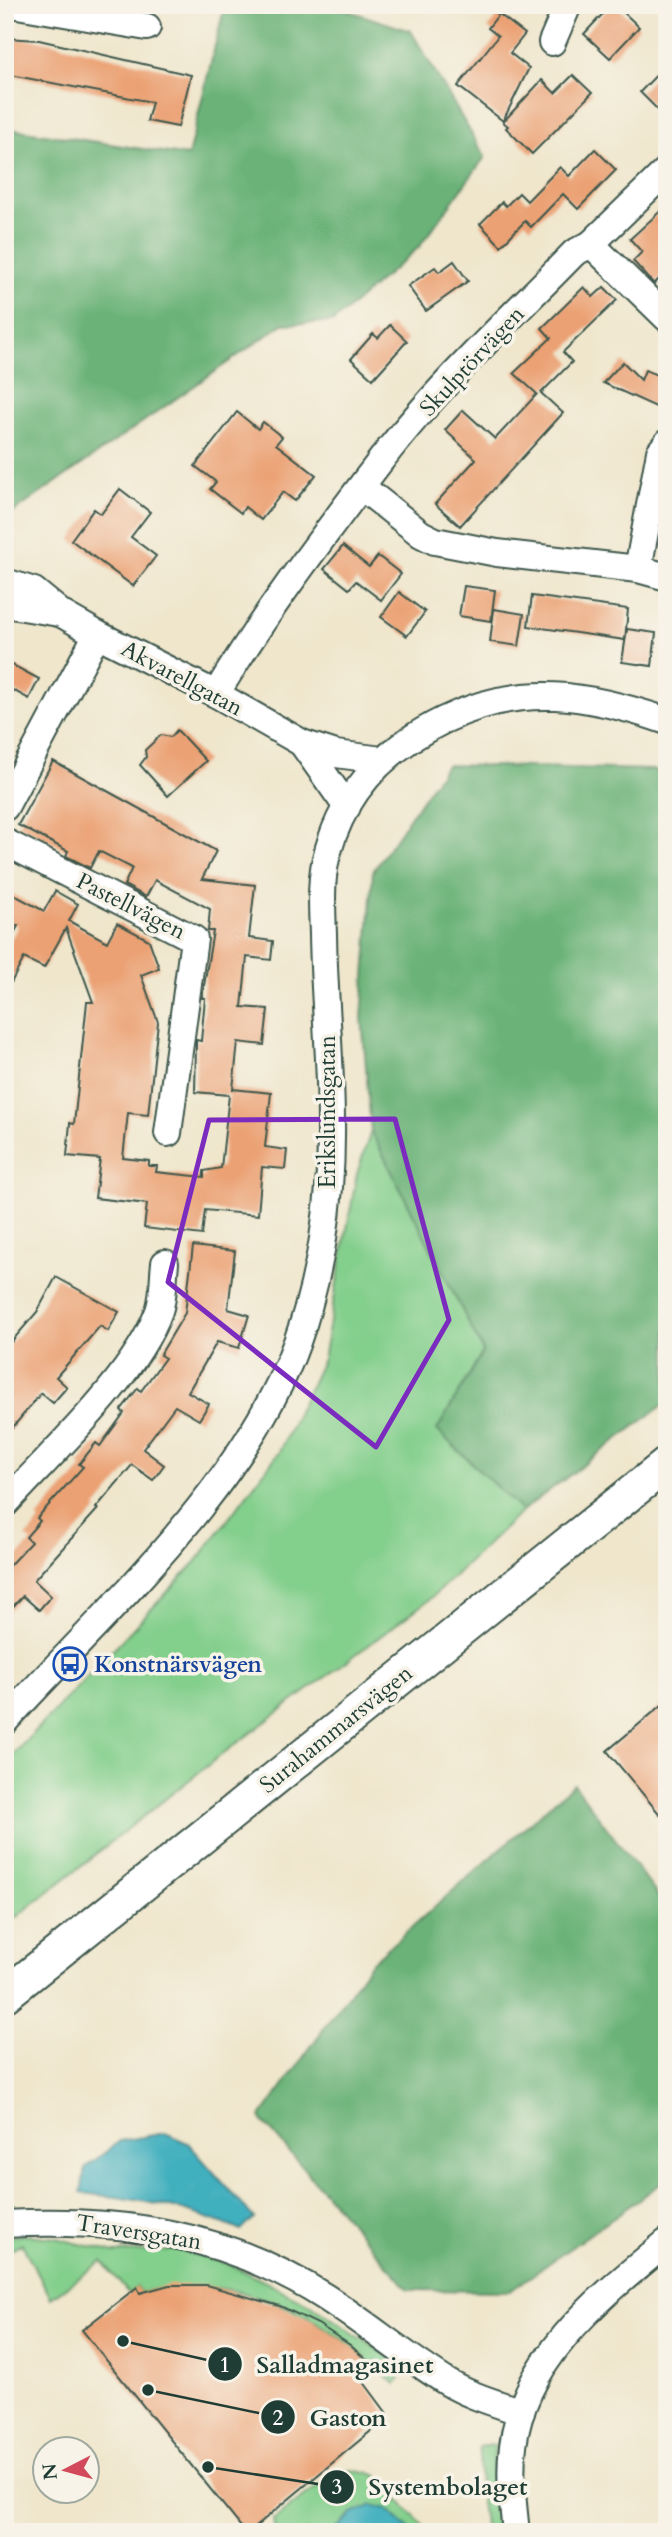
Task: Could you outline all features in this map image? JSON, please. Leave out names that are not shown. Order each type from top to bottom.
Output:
[{"type":"main road","name":"Surahammarsvägen","points":[[5,1994],[667,1464]]},
{"type":"street","points":[[17,5],[147,27]]},
{"type":"street","points":[[552,41],[568,5]]},
{"type":"street","name":"Skulptörvägen","points":[[216,694],[285,585],[363,488],[374,469],[459,371],[574,253],[591,244],[667,170]]},
{"type":"street","points":[[591,244],[667,317]]},
{"type":"street","points":[[638,569],[660,452],[667,443]]},
{"type":"street","points":[[363,488],[421,534],[435,541],[498,553],[638,569],[667,577]]},
{"type":"street","name":"Akvarellgatan","points":[[5,582],[34,591],[62,614],[97,634],[216,694],[302,743],[336,754],[382,760]]},
{"type":"street","name":"Akvarellgatan","points":[[5,604],[62,614]]},
{"type":"street","points":[[5,807],[97,634]]},
{"type":"street","name":"Erikslundsgatan","points":[[10,1708],[169,1543],[211,1490],[247,1441],[295,1347],[307,1312],[325,1222],[331,1137],[322,908],[327,853],[347,807],[362,781],[382,760],[419,732],[467,708],[514,697],[594,698],[667,721]]},
{"type":"street","name":"Akvarellgatan","points":[[302,743],[347,807]]},
{"type":"street","name":"Pastellvägen","points":[[5,842],[194,939],[168,1133]]},
{"type":"street","points":[[5,1504],[134,1357],[160,1309],[165,1264]]},
{"type":"street","name":"Traversgatan","points":[[5,2224],[65,2221],[117,2223],[218,2244],[316,2291],[449,2383],[521,2412]]},
{"type":"street","points":[[516,2532],[512,2496],[513,2446],[521,2412],[547,2362],[570,2326],[667,2242]]},
{"type":"highlighted area","points":[[395,1119],[449,1320],[376,1447],[168,1282],[209,1120]]},
{"type":"green space","points":[[225,5],[331,5],[411,31],[485,157],[419,247],[333,322],[283,324],[5,518],[5,128],[188,156]]},
{"type":"green space","points":[[446,765],[654,770],[667,776],[667,1402],[522,1511],[437,1430],[483,1351],[371,1131],[362,1017],[373,871]]},
{"type":"green space","points":[[371,1131],[483,1351],[437,1430],[522,1511],[430,1599],[217,1758],[5,1926],[5,1763],[196,1562],[279,1452],[323,1359],[357,1174]]},
{"type":"green space","points":[[574,1784],[667,1908],[667,2179],[510,2291],[409,2290],[260,2118],[370,1964]]},
{"type":"green space","points":[[11,2236],[56,2238],[115,2253],[179,2250],[231,2265],[310,2304],[402,2366],[404,2371],[396,2384],[328,2330],[278,2304],[251,2295],[195,2286],[140,2293],[137,2287],[129,2294],[102,2261],[51,2298],[22,2244],[5,2253],[5,2242]]},
{"type":"green space","points":[[495,2445],[491,2479],[496,2532],[485,2532],[480,2494],[479,2447]]},
{"type":"green space","points":[[351,2470],[376,2475],[429,2532],[412,2532],[387,2509],[352,2514],[333,2532],[275,2532],[273,2520],[334,2475]]},
{"type":"water","points":[[165,2133],[188,2143],[254,2218],[241,2231],[163,2205],[81,2193],[85,2168],[120,2141]]},
{"type":"water","points":[[372,2505],[387,2509],[412,2532],[333,2532],[352,2514]]},
{"type":"building","points":[[611,5],[616,5],[639,27],[610,58],[584,34]]},
{"type":"building","points":[[499,14],[525,34],[510,53],[529,68],[503,121],[458,86],[498,36],[488,28]]},
{"type":"building","points":[[5,38],[39,40],[191,75],[178,127],[147,121],[152,102],[5,74]]},
{"type":"building","points":[[667,64],[667,119],[640,92]]},
{"type":"building","points":[[573,75],[592,93],[532,154],[503,122],[542,80],[555,93]]},
{"type":"building","points":[[595,149],[616,170],[578,209],[563,194],[531,227],[525,221],[501,246],[480,224],[502,202],[506,206],[519,193],[527,201],[560,167],[569,176]]},
{"type":"building","points":[[667,205],[667,271],[654,284],[633,261],[642,252],[630,239]]},
{"type":"building","points":[[454,261],[468,281],[426,311],[408,286],[435,267],[439,272]]},
{"type":"building","points":[[584,287],[593,297],[604,287],[617,300],[563,352],[572,362],[541,393],[563,413],[460,526],[435,504],[476,459],[445,430],[463,410],[495,439],[537,394],[514,373],[551,338],[542,328]]},
{"type":"building","points":[[390,325],[407,341],[373,379],[351,359],[373,334],[378,338]]},
{"type":"building","points":[[623,362],[641,380],[645,370],[667,379],[667,412],[603,383]]},
{"type":"building","points":[[237,412],[258,429],[263,422],[282,437],[276,444],[316,475],[295,501],[283,492],[261,520],[245,507],[241,513],[210,489],[216,482],[195,466]]},
{"type":"building","points":[[120,489],[150,512],[131,537],[156,556],[133,586],[71,540],[94,509],[101,514]]},
{"type":"building","points":[[343,546],[369,567],[378,556],[401,574],[381,600],[356,581],[349,589],[324,569]]},
{"type":"building","points":[[464,586],[495,590],[491,621],[459,616]]},
{"type":"building","points":[[399,592],[425,612],[407,636],[381,617]]},
{"type":"building","points":[[532,596],[628,609],[625,640],[528,626]]},
{"type":"building","points":[[494,609],[524,614],[519,646],[490,642]]},
{"type":"building","points":[[627,629],[656,633],[652,666],[622,662]]},
{"type":"building","points":[[5,661],[39,679],[29,699],[5,686]]},
{"type":"building","points":[[177,730],[206,761],[168,796],[140,765],[146,757],[145,750],[161,735],[171,737]]},
{"type":"building","points":[[53,761],[216,851],[202,879],[255,885],[249,938],[273,941],[271,960],[247,957],[242,1007],[268,1009],[264,1045],[238,1042],[233,1089],[271,1093],[265,1147],[287,1150],[285,1169],[262,1167],[258,1215],[205,1210],[202,1235],[144,1228],[147,1204],[95,1198],[100,1159],[67,1156],[70,1123],[74,1124],[87,1002],[93,1002],[66,928],[44,968],[24,958],[5,994],[5,950],[18,926],[5,920],[5,890],[44,911],[55,891],[78,904],[69,921],[107,942],[117,923],[149,940],[159,968],[141,975],[158,1022],[148,1115],[128,1113],[123,1158],[149,1161],[149,1166],[157,1166],[156,1172],[204,1177],[204,1171],[221,1168],[229,1095],[195,1092],[196,1040],[201,1041],[205,998],[202,998],[213,931],[208,931],[210,909],[155,880],[146,897],[124,885],[132,868],[99,851],[90,868],[66,856],[68,851],[18,825]]},
{"type":"building","points":[[193,1246],[235,1251],[228,1309],[249,1315],[239,1348],[217,1342],[188,1392],[209,1404],[199,1420],[175,1406],[143,1449],[164,1465],[153,1480],[132,1465],[96,1508],[98,1509],[34,1580],[51,1596],[39,1610],[23,1596],[5,1615],[5,1570],[31,1542],[26,1537],[40,1521],[37,1518],[83,1467],[79,1464],[96,1443],[100,1446],[124,1413],[121,1410],[138,1388],[141,1391],[165,1358],[160,1355],[185,1313]]},
{"type":"building","points":[[56,1277],[119,1312],[108,1331],[100,1326],[56,1377],[67,1387],[53,1403],[41,1393],[5,1437],[5,1349],[37,1312]]},
{"type":"building","points":[[667,1701],[667,1823],[607,1751]]},
{"type":"building","points":[[169,2285],[206,2285],[280,2306],[318,2324],[350,2345],[376,2369],[363,2381],[389,2416],[249,2532],[245,2532],[82,2330],[137,2287],[140,2293]]},
{"type":"place","name":"Konstnärsvägen","points":[[70,1664]]},
{"type":"place","name":"Salladmagasinet","points":[[123,2341]]},
{"type":"place","name":"Gaston","points":[[148,2390]]},
{"type":"place","name":"Systembolaget","points":[[208,2467]]}]
